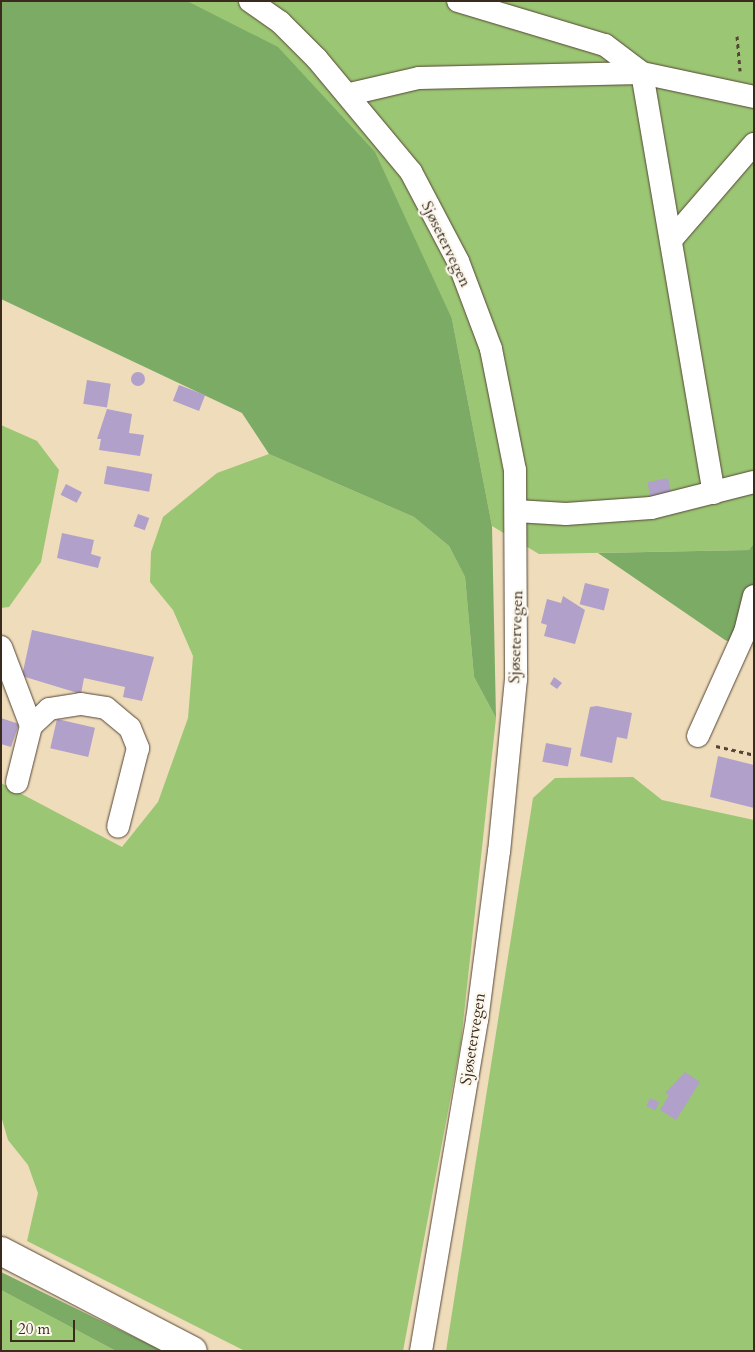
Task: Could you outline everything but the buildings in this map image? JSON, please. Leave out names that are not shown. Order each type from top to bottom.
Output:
[{"type":"main road","points":[[1,1251],[192,1351]]},
{"type":"street","name":"Sjøsetervegen","points":[[250,1],[280,22],[350,94],[411,172],[458,261],[491,350],[514,470],[516,511],[516,679],[499,851],[477,1020],[421,1351]]},
{"type":"street","points":[[458,1],[605,45],[642,73],[714,493]]},
{"type":"street","points":[[350,94],[420,78],[642,73],[748,96]]},
{"type":"street","points":[[671,240],[754,144]]},
{"type":"street","points":[[516,511],[566,514],[651,508],[754,482]]},
{"type":"street","points":[[698,736],[745,632],[754,596]]},
{"type":"street","points":[[1,647],[31,726]]},
{"type":"street","points":[[17,782],[31,726],[49,709],[81,704],[106,708],[130,728],[138,748],[118,826]]},
{"type":"path","points":[[737,36],[748,96]]},
{"type":"path","points":[[698,736],[719,748],[754,755]]},
{"type":"green space","points":[[1,1],[187,1],[278,47],[375,152],[452,319],[492,526],[496,718],[474,677],[465,577],[449,546],[414,517],[269,454],[242,413],[1,299]]},
{"type":"green space","points":[[187,1],[754,1],[754,543],[749,550],[539,554],[492,526],[452,319]]},
{"type":"green space","points":[[1,425],[37,441],[59,470],[41,562],[9,607],[1,608]]},
{"type":"green space","points":[[269,454],[414,517],[449,546],[465,577],[474,677],[496,718],[461,1042],[403,1351],[245,1351],[27,1241],[38,1193],[28,1165],[8,1140],[1,1116],[1,783],[122,847],[158,802],[188,718],[193,656],[173,610],[150,582],[151,552],[163,517],[217,473]]},
{"type":"green space","points":[[754,543],[754,625],[747,649],[725,640],[598,553],[749,550]]},
{"type":"green space","points":[[633,777],[662,800],[754,820],[754,1351],[446,1351],[533,798],[555,778]]},
{"type":"green space","points":[[1,1272],[163,1351],[116,1351],[1,1290]]},
{"type":"green space","points":[[1,1290],[116,1351],[1,1351]]}]
